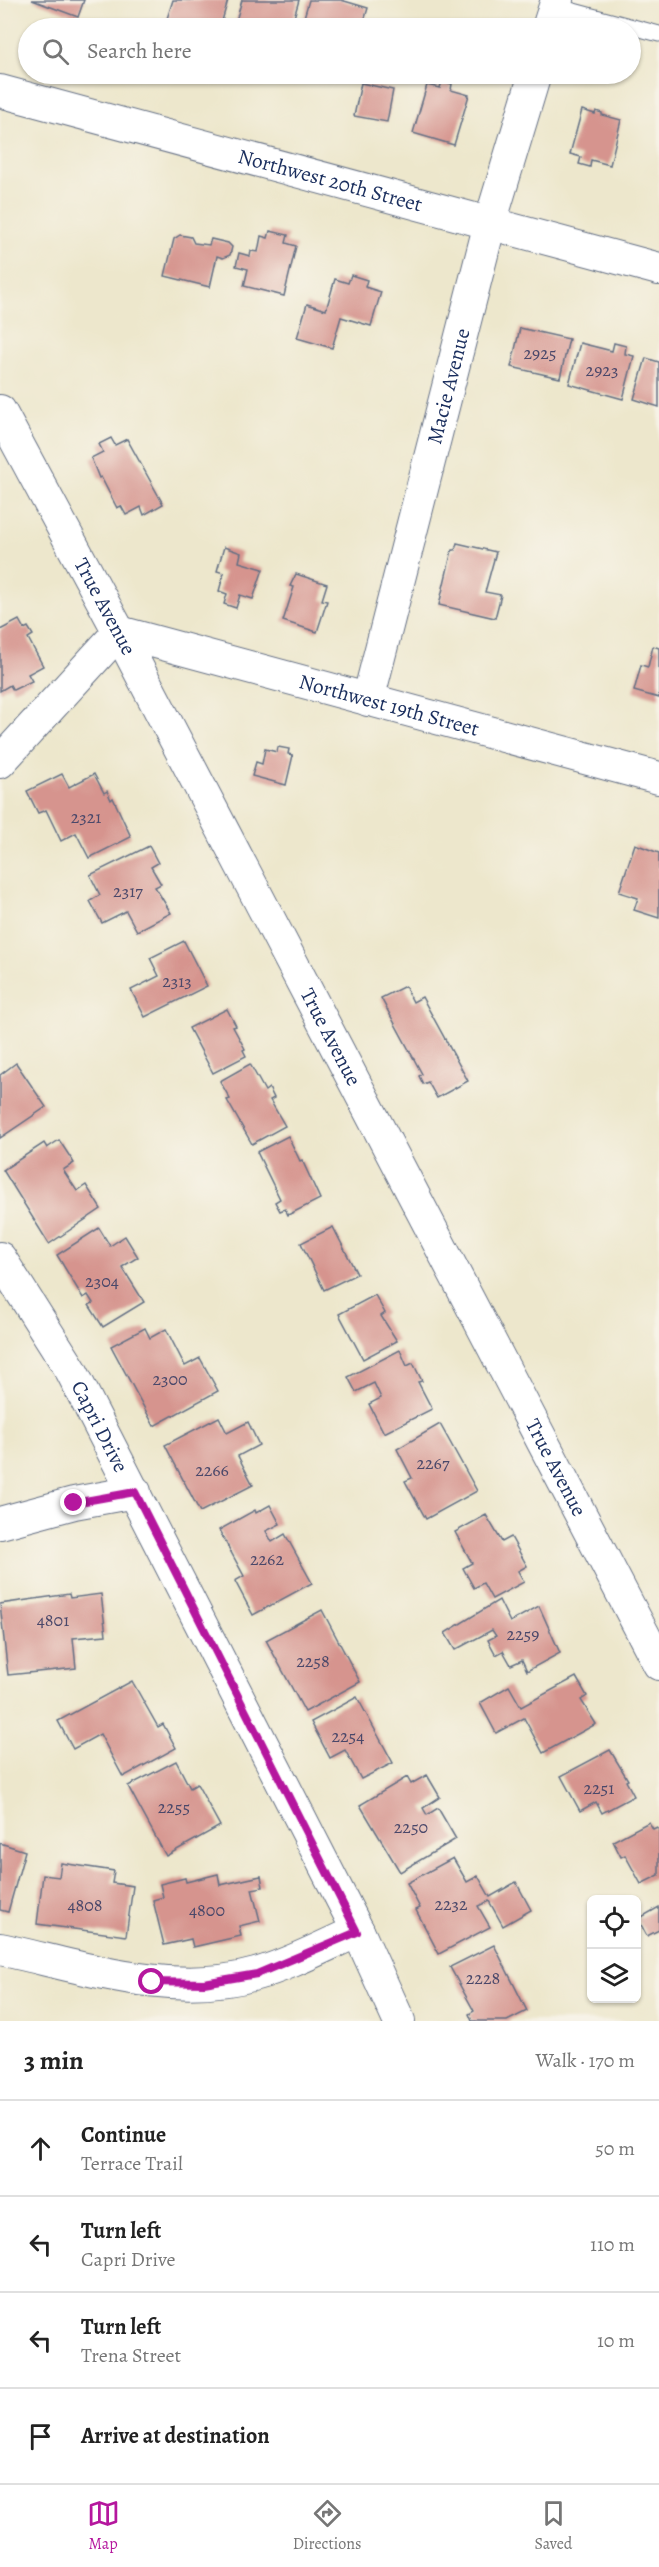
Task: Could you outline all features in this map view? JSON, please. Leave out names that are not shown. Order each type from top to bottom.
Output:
[{"type":"street","name":"Macie Avenue","points":[[368,700],[490,223],[532,84]]},
{"type":"street","name":"Northwest 20th Street","points":[[0,91],[659,269]]},
{"type":"street","name":"True Avenue","points":[[0,411],[119,632],[659,1664]]},
{"type":"street","name":"Northwest 19th Street","points":[[119,632],[659,778]]},
{"type":"street","points":[[0,762],[119,632]]},
{"type":"street","name":"Capri Drive","points":[[0,1258],[71,1370],[135,1492],[357,1932],[399,2021]]},
{"type":"street","points":[[0,1523],[74,1503],[135,1492]]},
{"type":"street","points":[[0,1949],[152,1982],[204,1983],[257,1974],[357,1932]]},
{"type":"lane","points":[[553,12],[582,18]]},
{"type":"lane","points":[[641,30],[659,34]]},
{"type":"building","points":[[32,0],[84,0],[78,17]]},
{"type":"building","points":[[173,0],[228,0],[223,18],[167,18]]},
{"type":"building","points":[[242,0],[299,0],[294,18],[237,18]]},
{"type":"building","points":[[309,0],[341,0],[368,8],[365,18],[304,18]]},
{"type":"building","points":[[361,84],[393,90],[387,122],[354,116]]},
{"type":"building","points":[[441,84],[452,84],[451,90],[469,95],[454,145],[413,133],[427,85],[440,88]]},
{"type":"building","points":[[582,110],[595,114],[596,111],[621,120],[610,165],[591,160],[590,167],[579,164],[581,157],[570,154]]},
{"type":"building","points":[[270,231],[288,235],[286,243],[296,246],[284,296],[244,286],[248,269],[236,266],[239,253],[250,256],[251,251],[258,252],[261,236],[268,238]]},
{"type":"building","points":[[180,235],[191,237],[194,243],[209,245],[211,239],[228,243],[232,247],[230,255],[223,258],[217,256],[210,287],[165,276],[174,239]]},
{"type":"building","points":[[351,275],[367,280],[365,287],[381,292],[371,326],[341,317],[332,348],[297,338],[307,304],[326,310],[335,279],[348,283]]},
{"type":"building","points":[[520,328],[569,339],[560,378],[511,367]]},
{"type":"building","points":[[580,343],[612,351],[614,343],[626,346],[625,354],[634,356],[623,399],[569,384]]},
{"type":"building","points":[[646,358],[659,362],[659,407],[634,399]]},
{"type":"building","points":[[111,438],[115,445],[127,439],[163,504],[144,515],[141,507],[126,515],[121,506],[117,508],[101,477],[99,478],[91,458],[103,452],[99,444]]},
{"type":"building","points":[[457,543],[496,552],[485,592],[501,595],[495,618],[439,605],[452,550],[455,550]]},
{"type":"building","points":[[224,547],[241,553],[239,562],[263,569],[253,599],[240,595],[236,608],[224,604],[227,594],[219,591],[224,573],[217,571]]},
{"type":"building","points":[[296,574],[327,584],[322,600],[327,601],[317,632],[283,621],[294,587],[290,586]]},
{"type":"building","points":[[19,620],[24,629],[28,627],[33,635],[28,638],[43,666],[28,674],[32,681],[13,690],[10,685],[0,691],[0,630]]},
{"type":"building","points":[[653,646],[659,648],[659,698],[634,691],[641,665],[648,667]]},
{"type":"building","points":[[278,747],[289,749],[288,754],[293,755],[286,785],[252,776],[256,762],[262,764],[265,749],[277,752]]},
{"type":"building","points":[[62,774],[69,787],[94,774],[104,793],[107,791],[111,800],[113,798],[131,837],[89,858],[76,833],[61,841],[46,810],[38,813],[27,791]]},
{"type":"building","points":[[635,844],[659,853],[659,918],[634,910],[638,898],[619,892]]},
{"type":"building","points":[[149,846],[158,863],[151,867],[161,884],[155,887],[171,913],[137,931],[126,911],[102,923],[90,901],[100,895],[90,875]]},
{"type":"building","points":[[184,941],[207,986],[145,1017],[131,990],[159,976],[150,958]]},
{"type":"building","points":[[405,986],[413,1002],[422,997],[468,1081],[437,1098],[428,1082],[423,1084],[419,1076],[422,1074],[381,998]]},
{"type":"building","points":[[227,1009],[236,1026],[233,1027],[245,1049],[243,1050],[246,1056],[213,1073],[189,1028]]},
{"type":"building","points":[[16,1063],[46,1107],[0,1138],[0,1075]]},
{"type":"building","points":[[250,1064],[265,1091],[269,1088],[274,1098],[270,1100],[285,1126],[252,1144],[227,1100],[230,1099],[220,1081]]},
{"type":"building","points":[[288,1136],[320,1199],[288,1215],[285,1209],[280,1211],[275,1202],[280,1199],[257,1152]]},
{"type":"building","points":[[59,1140],[74,1163],[63,1170],[77,1191],[86,1185],[101,1209],[49,1244],[3,1170],[44,1143],[47,1148]]},
{"type":"building","points":[[333,1227],[357,1274],[324,1290],[301,1243]]},
{"type":"building","points":[[99,1228],[110,1246],[125,1236],[138,1257],[122,1267],[144,1302],[103,1327],[89,1305],[93,1303],[88,1295],[83,1298],[57,1255]]},
{"type":"building","points":[[375,1295],[385,1313],[381,1316],[397,1341],[363,1359],[339,1314]]},
{"type":"building","points":[[145,1328],[150,1338],[166,1329],[185,1366],[200,1358],[218,1391],[154,1426],[111,1346]]},
{"type":"building","points":[[400,1350],[407,1366],[413,1363],[422,1381],[418,1382],[432,1409],[384,1433],[369,1404],[381,1398],[374,1383],[356,1392],[348,1377]]},
{"type":"building","points":[[219,1417],[227,1433],[248,1422],[259,1445],[238,1456],[253,1485],[200,1512],[165,1445]]},
{"type":"building","points":[[440,1424],[477,1491],[426,1519],[405,1481],[412,1478],[397,1449]]},
{"type":"building","points":[[270,1505],[280,1524],[266,1531],[272,1542],[285,1534],[312,1583],[253,1615],[235,1581],[244,1576],[219,1530],[255,1510],[256,1513]]},
{"type":"building","points":[[486,1515],[502,1542],[511,1537],[527,1566],[518,1571],[524,1582],[492,1599],[483,1583],[474,1588],[463,1568],[472,1563],[455,1532]]},
{"type":"building","points":[[69,1594],[70,1598],[101,1594],[106,1635],[73,1638],[76,1668],[8,1675],[0,1604]]},
{"type":"building","points":[[499,1600],[510,1622],[539,1606],[560,1653],[527,1671],[522,1660],[511,1665],[503,1651],[496,1655],[488,1640],[496,1636],[492,1630],[455,1650],[445,1633]]},
{"type":"building","points":[[322,1610],[360,1682],[305,1712],[266,1640]]},
{"type":"building","points":[[576,1677],[587,1696],[581,1700],[596,1724],[543,1753],[524,1718],[496,1733],[480,1703],[509,1686],[521,1707]]},
{"type":"building","points":[[132,1681],[158,1727],[163,1724],[176,1748],[123,1777],[100,1734],[73,1749],[58,1721]]},
{"type":"building","points":[[357,1697],[393,1763],[361,1779],[345,1750],[330,1758],[311,1722]]},
{"type":"building","points":[[610,1750],[628,1780],[626,1781],[634,1796],[602,1813],[596,1802],[580,1811],[561,1776]]},
{"type":"building","points":[[176,1761],[190,1788],[197,1784],[220,1826],[166,1856],[128,1786]]},
{"type":"building","points":[[427,1775],[440,1797],[423,1808],[427,1815],[438,1808],[456,1839],[400,1872],[360,1805],[407,1777],[411,1784]]},
{"type":"building","points":[[649,1822],[653,1829],[657,1827],[659,1831],[659,1875],[641,1884],[625,1855],[621,1857],[613,1841]]},
{"type":"building","points":[[0,1843],[25,1851],[8,1912],[0,1910]]},
{"type":"building","points":[[453,1858],[467,1882],[478,1876],[490,1897],[516,1882],[531,1910],[503,1926],[489,1901],[478,1906],[490,1927],[439,1954],[416,1910],[420,1908],[407,1883]]},
{"type":"building","points":[[61,1863],[114,1871],[112,1883],[133,1886],[126,1936],[37,1924],[43,1875],[59,1877]]},
{"type":"building","points":[[218,1874],[220,1885],[261,1876],[263,1887],[252,1889],[260,1921],[239,1926],[241,1936],[193,1947],[191,1939],[164,1945],[153,1900],[163,1897],[160,1884],[185,1878],[186,1882]]},
{"type":"building","points":[[659,1907],[659,1930],[647,1936],[641,1925],[641,1917]]},
{"type":"building","points":[[494,1945],[527,2011],[507,2021],[472,2021],[469,2014],[474,2011],[450,1967]]},
{"type":"route","points":[[74,1503],[135,1492],[357,1932],[257,1974],[204,1983],[152,1982]]}]
